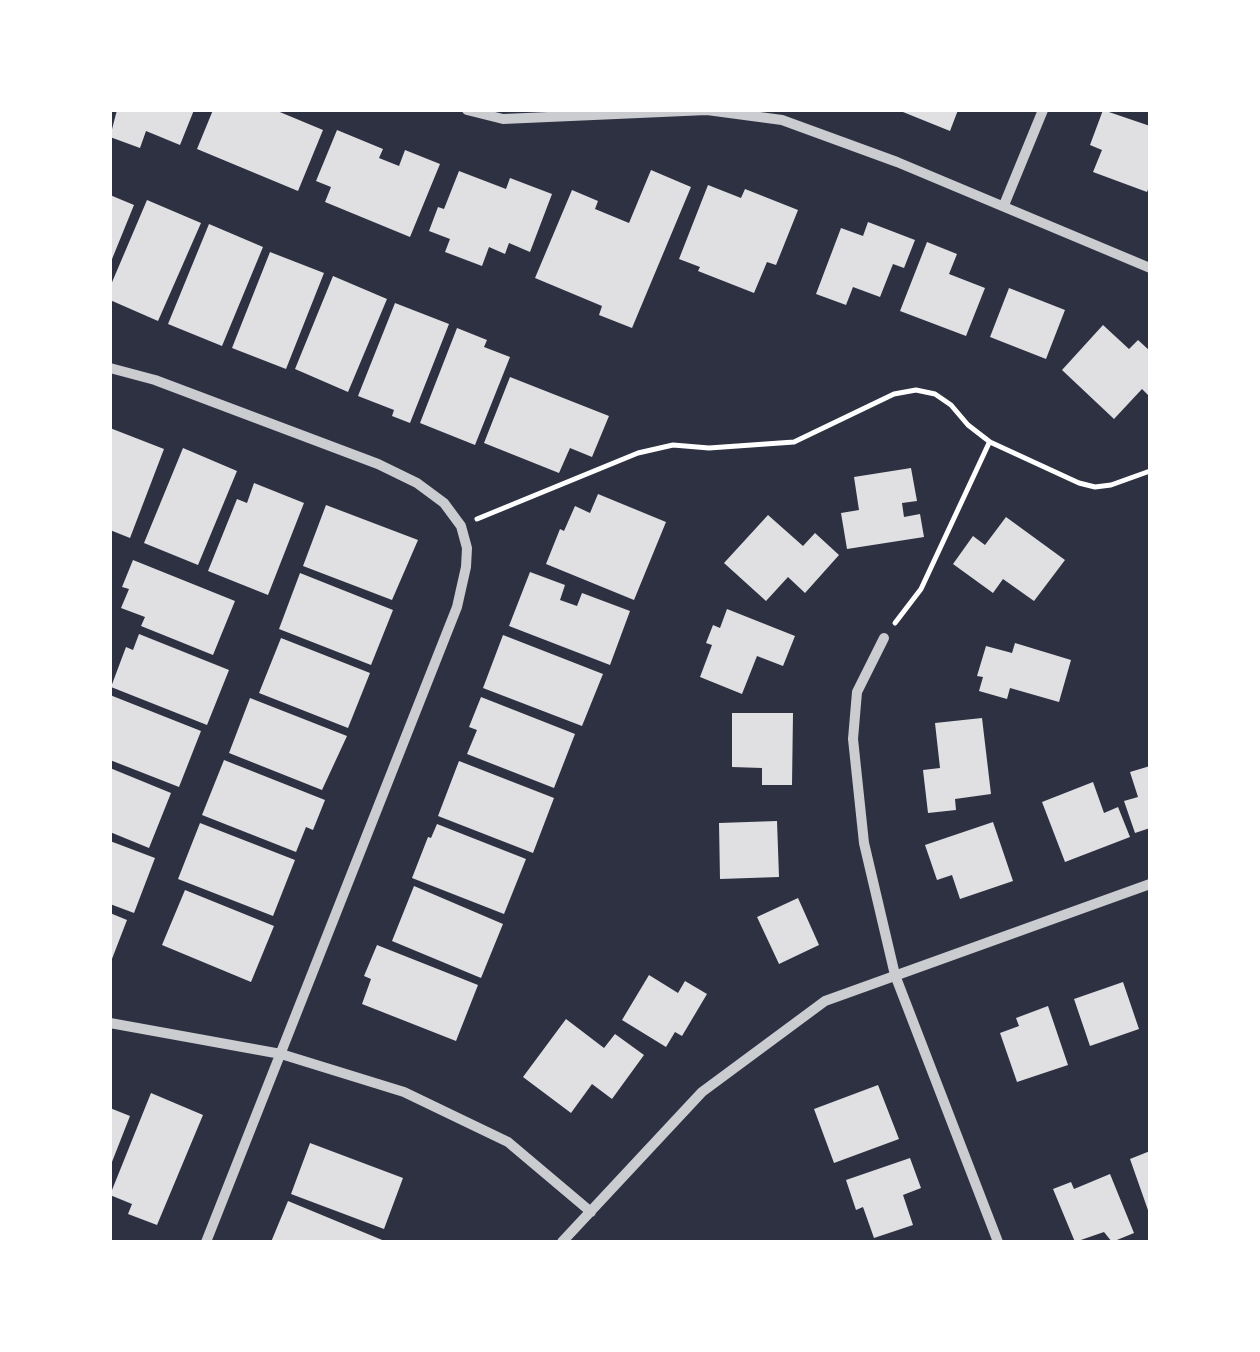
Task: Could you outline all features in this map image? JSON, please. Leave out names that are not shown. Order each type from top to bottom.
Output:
[{"type":"street","points":[[468,110],[503,118],[708,110],[782,120],[1004,206],[1150,268]]},
{"type":"street","points":[[1004,206],[1043,110]]},
{"type":"street","points":[[110,368],[155,380],[417,482],[444,503],[461,526],[466,548],[458,607],[206,1242]]},
{"type":"street","points":[[884,638],[857,692],[853,740],[864,843],[895,975],[998,1242]]},
{"type":"street","points":[[562,1242],[702,1092],[826,1001],[1150,884]]},
{"type":"street","points":[[110,1023],[281,1054],[404,1092],[508,1142],[591,1212]]},
{"type":"path","points":[[461,526],[638,452],[673,445],[710,448],[794,442],[894,394],[916,390],[936,394],[990,442],[1094,488],[1150,472]]},
{"type":"path","points":[[884,638],[921,589],[990,442]]},
{"type":"building","points":[[117,110],[194,110],[180,145],[146,131],[140,148],[110,137]]},
{"type":"building","points":[[213,110],[275,110],[323,130],[298,191],[197,149]]},
{"type":"building","points":[[898,110],[958,110],[950,131]]},
{"type":"building","points":[[1103,110],[1150,126],[1147,192],[1093,172],[1102,150],[1090,145]]},
{"type":"building","points":[[337,130],[383,149],[379,158],[399,166],[405,150],[440,164],[410,237],[325,202],[331,187],[316,181]]},
{"type":"building","points":[[651,170],[691,187],[632,328],[599,315],[602,306],[535,278],[572,190],[598,201],[595,209],[629,223]]},
{"type":"building","points":[[459,171],[506,189],[510,178],[552,194],[530,252],[509,243],[505,254],[489,247],[482,266],[445,252],[450,239],[429,231],[438,207],[444,209]]},
{"type":"building","points":[[708,185],[741,198],[745,189],[798,210],[776,265],[767,262],[754,293],[698,271],[700,267],[679,259]]},
{"type":"building","points":[[110,195],[134,205],[110,264]]},
{"type":"building","points":[[147,200],[201,223],[158,321],[110,300],[110,287]]},
{"type":"building","points":[[868,222],[915,240],[904,268],[893,264],[880,297],[853,287],[846,305],[816,294],[841,228],[863,236]]},
{"type":"building","points":[[209,224],[263,247],[222,346],[168,324]]},
{"type":"building","points":[[927,242],[957,254],[949,274],[985,288],[966,336],[900,311]]},
{"type":"building","points":[[270,252],[324,273],[286,369],[232,348]]},
{"type":"building","points":[[333,276],[387,299],[348,392],[295,369]]},
{"type":"building","points":[[1009,288],[1065,310],[1046,359],[990,337]]},
{"type":"building","points":[[395,303],[449,324],[410,423],[392,416],[394,410],[358,396]]},
{"type":"building","points":[[1103,325],[1129,349],[1138,340],[1150,351],[1150,397],[1142,389],[1114,419],[1062,370]]},
{"type":"building","points":[[457,328],[487,340],[484,347],[510,357],[475,445],[420,423]]},
{"type":"building","points":[[510,377],[609,416],[592,457],[570,448],[559,473],[484,443]]},
{"type":"building","points":[[110,428],[164,449],[130,538],[110,530]]},
{"type":"building","points":[[183,448],[237,471],[198,565],[144,543]]},
{"type":"building","points":[[911,468],[917,501],[902,503],[904,517],[920,514],[924,537],[847,549],[841,513],[859,510],[854,477]]},
{"type":"building","points":[[254,483],[304,503],[268,595],[208,571],[237,499],[247,503]]},
{"type":"building","points":[[598,494],[666,522],[634,600],[546,564],[560,529],[564,531],[575,506],[590,513]]},
{"type":"building","points":[[326,505],[418,540],[392,600],[303,566]]},
{"type":"building","points":[[768,515],[803,546],[815,533],[839,555],[805,593],[788,577],[766,601],[724,563]]},
{"type":"building","points":[[1006,517],[1065,560],[1034,601],[1003,579],[993,593],[953,564],[973,536],[985,545]]},
{"type":"building","points":[[133,560],[235,601],[213,655],[141,626],[145,617],[121,608],[129,589],[122,587]]},
{"type":"building","points":[[530,572],[565,585],[560,600],[577,606],[582,593],[630,611],[610,665],[509,626]]},
{"type":"building","points":[[300,573],[393,610],[371,665],[279,629]]},
{"type":"building","points":[[727,609],[795,636],[783,666],[757,656],[742,694],[700,677],[712,645],[706,643],[713,625],[720,628]]},
{"type":"building","points":[[139,634],[229,670],[207,725],[111,687],[126,647],[133,650]]},
{"type":"building","points":[[503,635],[603,674],[582,726],[483,688]]},
{"type":"building","points":[[281,638],[370,673],[348,728],[259,693]]},
{"type":"building","points":[[1015,643],[1071,660],[1059,702],[1010,688],[1007,699],[979,691],[983,677],[977,676],[986,646],[1012,653]]},
{"type":"building","points":[[110,695],[201,731],[179,787],[110,760]]},
{"type":"building","points":[[481,697],[575,734],[554,788],[467,754],[477,730],[469,727]]},
{"type":"building","points":[[250,698],[347,736],[322,790],[229,753]]},
{"type":"building","points":[[732,713],[793,713],[792,785],[762,785],[762,768],[732,767]]},
{"type":"building","points":[[982,718],[991,794],[955,799],[956,810],[928,813],[923,770],[940,768],[935,723]]},
{"type":"building","points":[[224,760],[325,800],[313,830],[306,827],[296,852],[202,815]]},
{"type":"building","points":[[459,761],[554,798],[533,853],[438,816]]},
{"type":"building","points":[[1150,766],[1150,828],[1135,833],[1124,801],[1138,797],[1130,772]]},
{"type":"building","points":[[110,768],[171,793],[149,848],[110,832]]},
{"type":"building","points":[[1093,782],[1104,813],[1118,807],[1130,837],[1065,862],[1042,802]]},
{"type":"building","points":[[777,821],[779,877],[720,879],[719,823]]},
{"type":"building","points":[[993,822],[1013,881],[960,899],[952,875],[937,880],[925,845]]},
{"type":"building","points":[[200,823],[295,860],[273,916],[178,879]]},
{"type":"building","points":[[437,824],[526,859],[504,914],[412,878]]},
{"type":"building","points":[[110,841],[155,858],[134,913],[110,904]]},
{"type":"building","points":[[414,886],[503,924],[481,978],[392,941]]},
{"type":"building","points":[[185,890],[274,926],[251,982],[162,945]]},
{"type":"building","points":[[798,898],[819,945],[779,964],[757,917]]},
{"type":"building","points":[[110,913],[127,920],[110,964]]},
{"type":"building","points":[[377,945],[478,985],[456,1041],[362,1004],[371,979],[364,976]]},
{"type":"building","points":[[649,975],[678,993],[685,981],[707,994],[682,1036],[675,1032],[666,1047],[622,1020]]},
{"type":"building","points":[[1123,982],[1139,1029],[1090,1046],[1074,999]]},
{"type":"building","points":[[1048,1006],[1068,1065],[1017,1082],[1000,1033],[1019,1026],[1016,1018]]},
{"type":"building","points":[[566,1019],[604,1048],[615,1034],[644,1055],[612,1099],[592,1084],[571,1113],[523,1077]]},
{"type":"building","points":[[878,1085],[899,1139],[834,1163],[814,1109]]},
{"type":"building","points":[[151,1093],[203,1115],[157,1225],[128,1214],[132,1204],[110,1195]]},
{"type":"building","points":[[110,1108],[130,1116],[110,1167]]},
{"type":"building","points":[[310,1143],[403,1178],[384,1229],[291,1194]]},
{"type":"building","points":[[1150,1151],[1150,1213],[1149,1213],[1130,1159]]},
{"type":"building","points":[[910,1158],[921,1188],[903,1195],[913,1225],[874,1238],[863,1207],[856,1210],[846,1180]]},
{"type":"building","points":[[1110,1174],[1134,1233],[1112,1242],[1104,1232],[1075,1242],[1053,1189],[1071,1182],[1074,1189]]},
{"type":"building","points":[[288,1201],[387,1242],[271,1242]]}]
